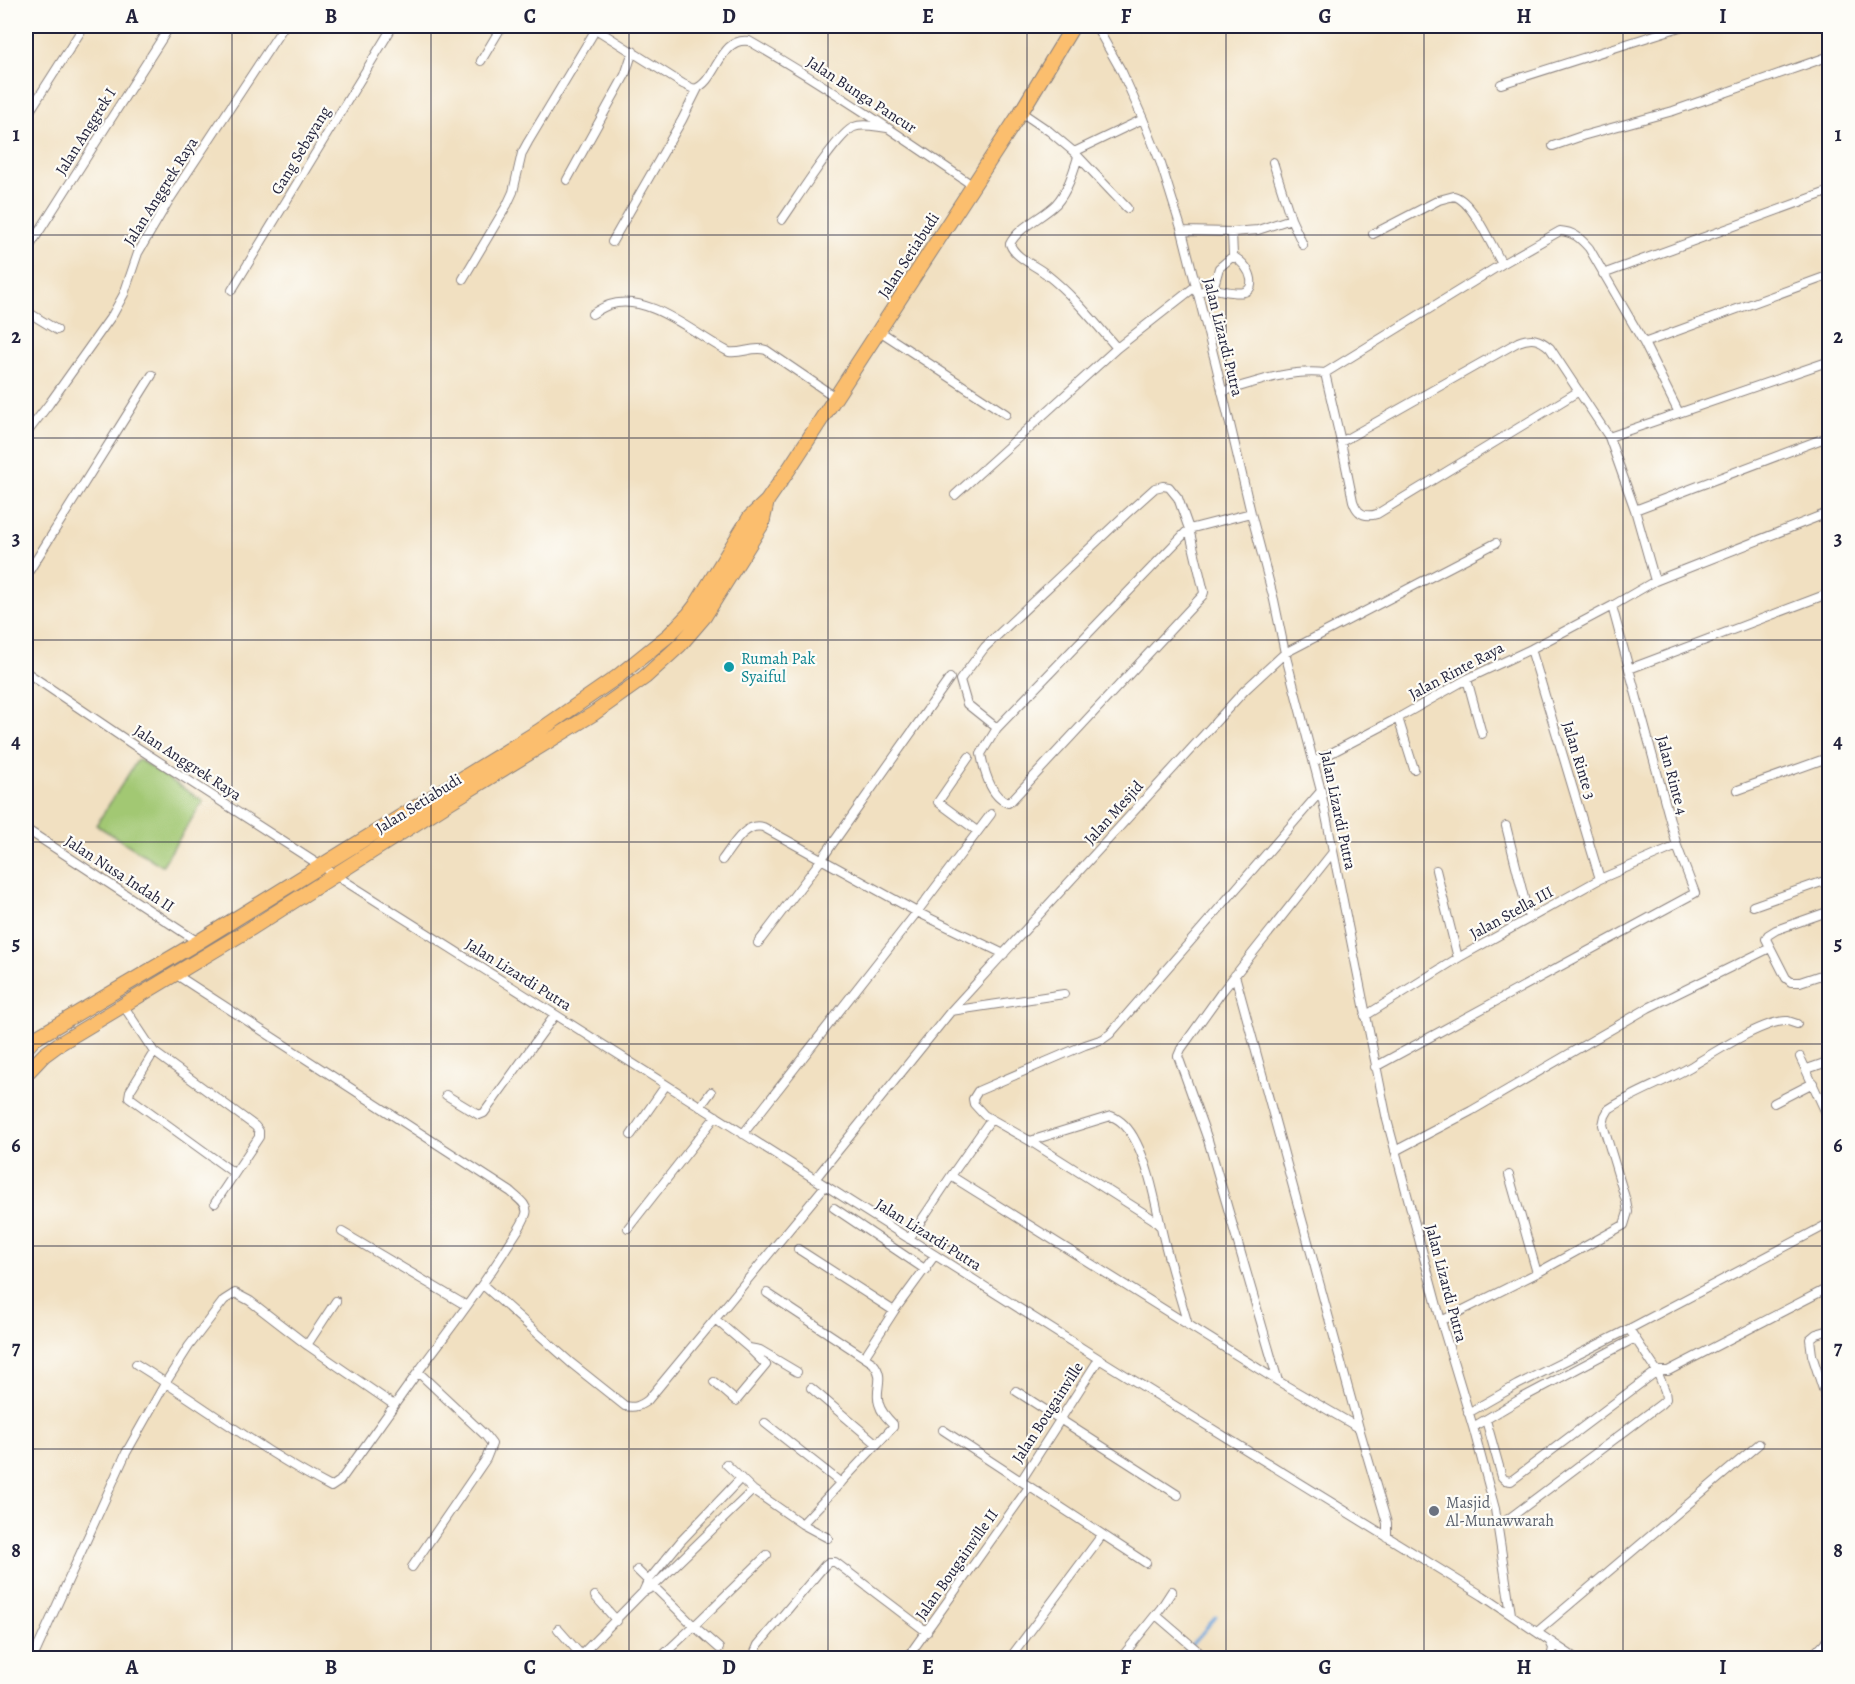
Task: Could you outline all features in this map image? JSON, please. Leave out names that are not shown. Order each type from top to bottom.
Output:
[{"type":"main road","name":"Jalan Setiabudi","points":[[28,1040],[198,942],[547,726],[602,689],[669,635],[696,605],[750,517],[767,501],[1021,112],[1073,26]]},
{"type":"main road","name":"Jalan Setiabudi","points":[[26,1074],[44,1055],[59,1044],[176,974],[593,714],[645,677],[680,645],[704,617],[762,524],[767,501]]},
{"type":"street","points":[[26,117],[84,26]]},
{"type":"street","name":"Jalan Anggrek I","points":[[26,252],[28,242],[170,26]]},
{"type":"street","name":"Jalan Anggrek Raya","points":[[26,434],[113,314],[124,294],[138,253],[168,202],[284,26]]},
{"type":"street","name":"Gang Sebayang","points":[[232,290],[393,26]]},
{"type":"street","points":[[482,61],[502,26]]},
{"type":"street","name":"Jalan Lizardi Putra","points":[[1096,26],[1122,72],[1143,119],[1161,164],[1182,231],[1321,791],[1375,1067],[1395,1151],[1495,1509],[1511,1614]]},
{"type":"street","points":[[1501,84],[1683,26]]},
{"type":"street","points":[[463,279],[507,205],[513,192],[522,153],[594,27],[683,84],[694,89],[698,88],[612,242]]},
{"type":"street","name":"Jalan Bunga Pancur","points":[[698,88],[729,48],[737,42],[749,41],[890,128],[972,185]]},
{"type":"street","points":[[567,180],[625,75],[633,51]]},
{"type":"street","points":[[1553,146],[1673,111],[1830,56]]},
{"type":"street","points":[[26,95],[34,104]]},
{"type":"street","points":[[1021,112],[1049,131],[1076,154],[1127,208]]},
{"type":"street","points":[[1117,348],[1066,290],[1015,252],[1011,244],[1014,236],[1049,210],[1062,196],[1076,154],[1143,119]]},
{"type":"street","points":[[782,220],[832,148],[849,130],[857,126],[890,128]]},
{"type":"street","points":[[1273,162],[1291,219],[1303,245]]},
{"type":"street","points":[[1603,274],[1830,191]]},
{"type":"street","points":[[1373,234],[1439,200],[1454,196],[1460,197],[1476,217],[1502,264]]},
{"type":"street","points":[[1182,231],[1258,230],[1291,219]]},
{"type":"street","points":[[1222,392],[1269,377],[1307,371],[1324,373],[1560,231],[1568,232],[1581,239],[1589,248],[1644,343],[1679,413]]},
{"type":"street","points":[[1232,232],[1233,256]]},
{"type":"street","points":[[955,495],[1117,348],[1197,289],[1213,289],[1239,294],[1249,289],[1251,276],[1240,260],[1233,256]]},
{"type":"street","points":[[1213,289],[1219,268],[1233,256]]},
{"type":"street","points":[[1644,343],[1830,275]]},
{"type":"street","points":[[592,314],[608,305],[619,303],[629,302],[651,307],[729,352],[736,353],[760,348],[766,350],[835,397]]},
{"type":"street","points":[[26,311],[57,330]]},
{"type":"street","points":[[878,330],[1006,414]]},
{"type":"street","points":[[1341,442],[1518,342],[1526,339],[1542,341],[1550,348],[1609,437],[1635,510],[1654,581]]},
{"type":"street","points":[[1609,437],[1830,361]]},
{"type":"street","points":[[1324,373],[1356,509],[1370,516],[1377,514],[1579,391]]},
{"type":"street","points":[[26,576],[152,375]]},
{"type":"street","points":[[1635,510],[1830,436]]},
{"type":"street","points":[[997,728],[967,704],[960,680],[985,647],[1155,488],[1169,487],[1178,498],[1190,529],[1203,595],[1008,803],[1003,801],[986,776],[981,754],[997,728],[1190,529],[1251,513]]},
{"type":"street","name":"Jalan Rinte Raya","points":[[1314,762],[1467,679],[1531,649],[1612,606],[1654,581],[1830,512]]},
{"type":"street","name":"Jalan Mesjid","points":[[815,1179],[951,1011],[1245,690],[1285,653],[1496,543]]},
{"type":"street","points":[[1629,669],[1830,593]]},
{"type":"street","name":"Jalan Rinte 4","points":[[1375,1067],[1695,892],[1677,846],[1612,606]]},
{"type":"street","name":"Jalan Rinte 3","points":[[1531,649],[1600,879]]},
{"type":"street","name":"Jalan Anggrek Raya","points":[[26,672],[117,734],[335,875]]},
{"type":"street","points":[[758,943],[821,860],[950,678]]},
{"type":"street","points":[[1467,679],[1482,734]]},
{"type":"street","points":[[1398,718],[1414,769]]},
{"type":"street","points":[[969,757],[938,802],[977,831]]},
{"type":"street","points":[[1738,790],[1830,757]]},
{"type":"street","points":[[1161,1227],[1153,1219],[1030,1141],[984,1115],[974,1104],[973,1099],[978,1091],[1103,1039],[1110,1034],[1321,791]]},
{"type":"street","points":[[743,1134],[991,814]]},
{"type":"street","points":[[722,860],[747,830],[757,825],[763,827],[917,912],[1004,954]]},
{"type":"street","points":[[1506,826],[1529,918]]},
{"type":"street","name":"Jalan Nusa Indah II","points":[[26,829],[198,942]]},
{"type":"street","name":"Jalan Stella III","points":[[1365,1016],[1458,958],[1600,879],[1677,846]]},
{"type":"street","points":[[1278,1382],[1208,1140],[1178,1056],[1180,1049],[1204,1015],[1333,852]]},
{"type":"street","points":[[1436,870],[1458,958]]},
{"type":"street","name":"Jalan Lizardi Putra","points":[[335,875],[935,1256],[1511,1614],[1575,1659]]},
{"type":"street","points":[[1753,906],[1830,879]]},
{"type":"street","points":[[1830,911],[1776,930],[1768,934],[1766,939],[1786,978],[1791,982],[1800,982],[1830,972]]},
{"type":"street","points":[[1395,1151],[1471,1111],[1648,1008],[1770,948]]},
{"type":"street","points":[[136,1364],[166,1382],[225,1424],[331,1486],[340,1481],[483,1285],[526,1214],[522,1202],[511,1192],[176,974]]},
{"type":"street","points":[[1235,975],[1387,1523],[1388,1537]]},
{"type":"street","points":[[951,1011],[1064,994]]},
{"type":"street","points":[[123,1005],[154,1052],[260,1131],[259,1137],[215,1203]]},
{"type":"street","points":[[446,1095],[479,1114],[484,1113],[555,1015]]},
{"type":"street","points":[[1441,1321],[1537,1273],[1624,1225],[1628,1212],[1626,1201],[1603,1125],[1609,1109],[1691,1067],[1722,1047],[1774,1024],[1788,1021],[1797,1024]]},
{"type":"street","points":[[154,1052],[130,1091],[129,1097],[234,1173]]},
{"type":"street","points":[[1800,1057],[1830,1117]]},
{"type":"street","points":[[1807,1070],[1830,1061]]},
{"type":"street","points":[[1774,1102],[1814,1083]]},
{"type":"street","points":[[631,1135],[666,1085]]},
{"type":"street","points":[[700,1107],[711,1092]]},
{"type":"street","points":[[628,1228],[716,1116]]},
{"type":"street","points":[[1030,1141],[1111,1116],[1117,1118],[1128,1130],[1137,1143],[1154,1193],[1188,1325]]},
{"type":"street","points":[[909,1239],[991,1119]]},
{"type":"street","points":[[1509,1175],[1537,1273]]},
{"type":"street","points":[[951,1176],[1278,1382],[1359,1428]]},
{"type":"street","points":[[483,1285],[625,1406],[640,1406],[648,1400],[825,1186]]},
{"type":"street","points":[[834,1208],[926,1270]]},
{"type":"street","points":[[1468,1413],[1517,1385],[1830,1223]]},
{"type":"street","points":[[342,1232],[467,1306]]},
{"type":"street","points":[[798,1249],[894,1311]]},
{"type":"street","points":[[865,1356],[894,1311],[935,1256]]},
{"type":"street","points":[[1485,1420],[1502,1477],[1511,1481],[1659,1376],[1830,1287]]},
{"type":"street","points":[[33,1659],[126,1453],[189,1346],[224,1300],[235,1293],[250,1301],[307,1345],[394,1405]]},
{"type":"street","points":[[767,1293],[865,1356],[879,1369],[879,1407],[893,1426],[802,1524]]},
{"type":"street","points":[[307,1345],[336,1301]]},
{"type":"street","points":[[714,1382],[736,1401],[766,1365],[715,1319]]},
{"type":"street","points":[[1498,1524],[1666,1399],[1659,1376],[1629,1329]]},
{"type":"street","points":[[1830,1330],[1816,1334],[1810,1339],[1812,1355],[1830,1410]]},
{"type":"street","points":[[1473,1427],[1522,1398],[1635,1338]]},
{"type":"street","points":[[749,1348],[760,1350],[796,1372]]},
{"type":"street","name":"Jalan Bougainville","points":[[1021,1481],[1099,1359]]},
{"type":"street","points":[[412,1567],[486,1459],[492,1444],[418,1372]]},
{"type":"street","points":[[1517,1385],[1522,1398]]},
{"type":"street","points":[[811,1388],[877,1444]]},
{"type":"street","points":[[1016,1391],[1178,1495]]},
{"type":"street","points":[[765,1423],[841,1484]]},
{"type":"street","points":[[943,1430],[1146,1563]]},
{"type":"street","points":[[1537,1632],[1759,1444]]},
{"type":"street","points":[[726,1464],[753,1490],[802,1524],[828,1538]]},
{"type":"street","points":[[651,1584],[681,1541],[741,1478]]},
{"type":"street","name":"Jalan Bougainville II","points":[[907,1659],[1029,1487]]},
{"type":"street","points":[[558,1629],[580,1657],[651,1584],[753,1490]]},
{"type":"street","points":[[1010,1659],[1102,1535]]},
{"type":"street","points":[[660,1659],[767,1555]]},
{"type":"street","points":[[755,1659],[758,1645],[829,1562],[835,1562],[927,1632]]},
{"type":"street","points":[[637,1570],[719,1648]]},
{"type":"street","points":[[1121,1659],[1172,1591]]},
{"type":"street","points":[[595,1596],[617,1621]]},
{"type":"street","points":[[1156,1615],[1206,1659]]},
{"type":"street","points":[[1810,1659],[1830,1637]]},
{"type":"street","points":[[1550,1642],[1554,1648],[1551,1659]]},
{"type":"green space","points":[[138,759],[203,801],[162,866],[96,825]]},
{"type":"waterway","points":[[1180,1658],[1216,1617]]},
{"type":"place","name":"Rumah Pak Syaiful","points":[[729,667]]},
{"type":"place","name":"Masjid Al-Munawwarah","points":[[1434,1511]]}]
